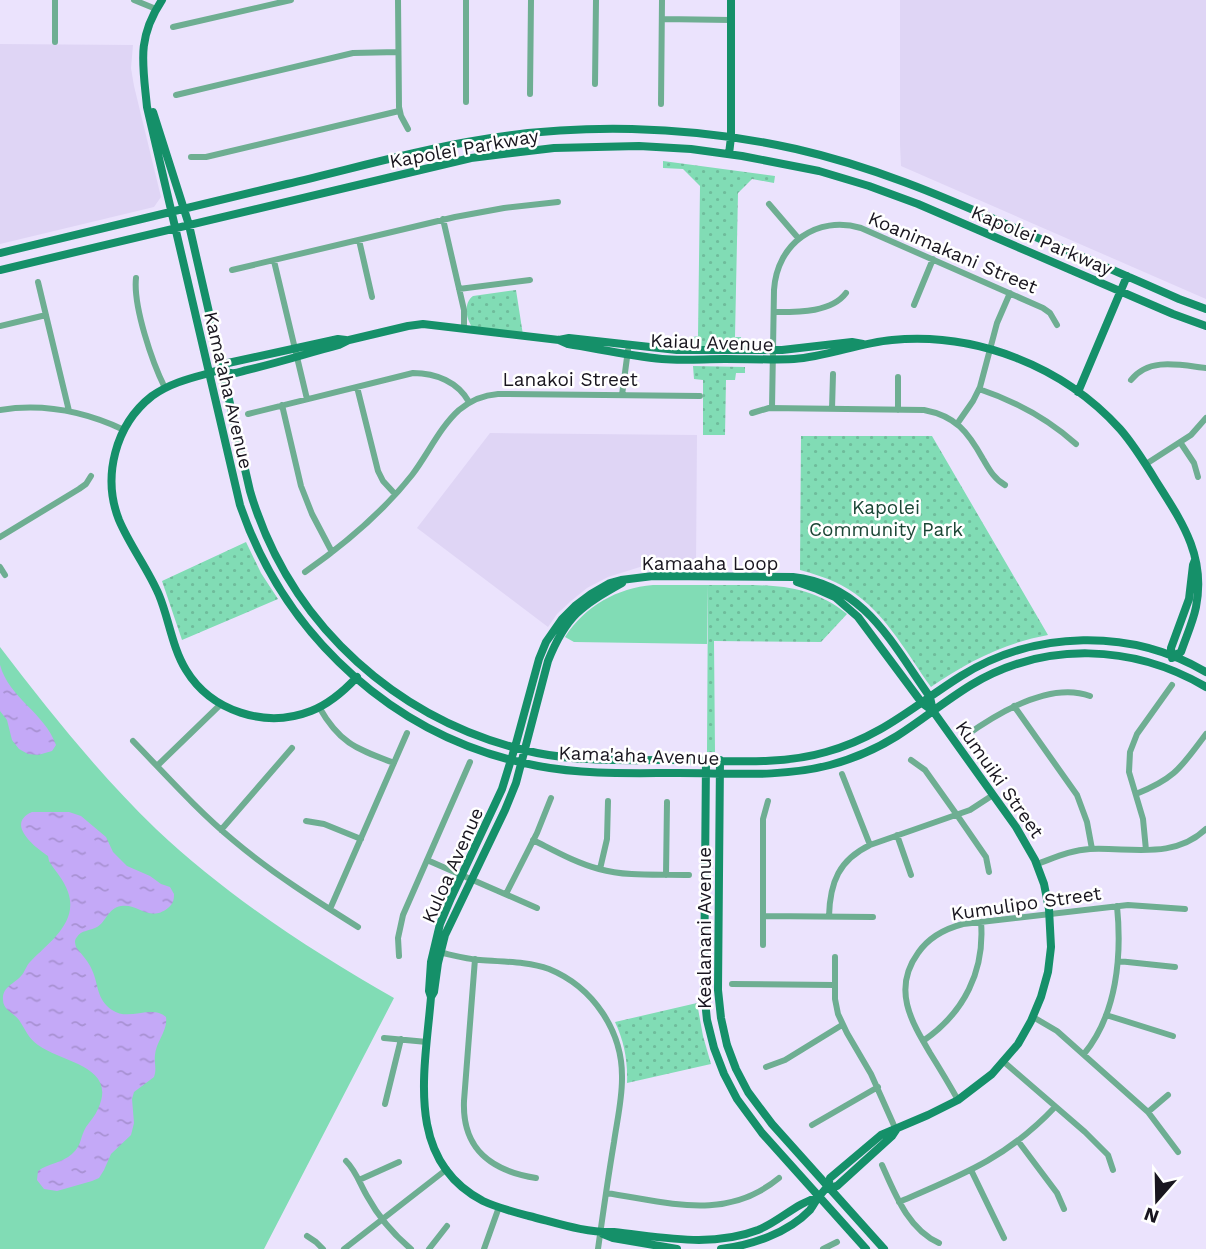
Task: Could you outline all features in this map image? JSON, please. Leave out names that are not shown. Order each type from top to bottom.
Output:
[{"type":"street","points":[[55,0],[55,42]]},
{"type":"street","points":[[134,0],[156,9]]},
{"type":"street","name":"Kama'aha Avenue","points":[[162,0],[146,33],[142,52],[147,107],[240,505],[282,594],[321,643],[356,679],[387,703],[433,731],[450,738],[512,760],[554,769],[590,772],[783,773],[838,763],[884,744],[970,686],[995,673],[1048,656],[1102,653],[1142,660],[1168,668],[1206,687]]},
{"type":"street","points":[[173,27],[292,0]]},
{"type":"street","points":[[398,0],[399,111],[408,129]]},
{"type":"street","points":[[466,0],[466,102]]},
{"type":"street","points":[[530,94],[531,0]]},
{"type":"street","points":[[595,84],[596,0]]},
{"type":"street","points":[[661,104],[662,0]]},
{"type":"street","points":[[729,154],[731,0]]},
{"type":"street","points":[[662,19],[731,20]]},
{"type":"street","points":[[176,95],[353,53],[398,52]]},
{"type":"street","name":"Kama'aha Avenue","points":[[145,93],[189,225],[253,501],[283,570],[300,597],[323,625],[365,669],[394,692],[439,719],[515,747],[555,756],[591,759],[782,760],[824,753],[852,744],[877,732],[963,674],[1017,650],[1045,644],[1081,640],[1146,647],[1206,672]]},
{"type":"street","points":[[191,157],[206,157],[399,111]]},
{"type":"street","name":"Kapolei Parkway","points":[[0,253],[496,137],[553,131],[666,131],[731,137],[797,149],[887,174],[1206,309]]},
{"type":"street","name":"Kapolei Parkway","points":[[0,270],[443,164],[517,152],[583,146],[639,146],[768,160],[893,194],[1206,327]]},
{"type":"street","points":[[232,270],[443,219],[558,202]]},
{"type":"street","points":[[769,204],[799,239],[785,254],[774,282],[772,408]]},
{"type":"street","points":[[443,219],[464,310],[464,328]]},
{"type":"street","name":"Koanimakani Street","points":[[799,239],[826,226],[855,226],[1043,308],[1051,313],[1057,325]]},
{"type":"street","points":[[359,240],[372,297]]},
{"type":"street","points":[[914,305],[933,259]]},
{"type":"street","points":[[274,261],[307,399]]},
{"type":"street","points":[[1078,391],[1127,276]]},
{"type":"street","points":[[136,278],[136,297],[150,353],[165,388]]},
{"type":"street","points":[[459,289],[530,280]]},
{"type":"street","points":[[38,282],[69,411]]},
{"type":"street","points":[[774,312],[816,309],[838,301],[846,293]]},
{"type":"street","points":[[957,424],[979,389],[997,323],[1010,293]]},
{"type":"street","points":[[0,326],[46,315]]},
{"type":"street","name":"Kaiau Avenue","points":[[221,704],[196,684],[181,662],[159,594],[116,511],[112,471],[115,452],[124,430],[138,409],[178,381],[222,370],[228,363],[296,352],[338,340],[349,340],[416,324],[559,340],[569,338],[628,349],[773,355],[852,342],[863,344],[927,339],[990,349],[1036,366],[1078,391],[1119,428],[1138,451],[1188,533],[1195,560],[1189,599],[1171,648],[1173,656],[1168,668]]},
{"type":"street","points":[[622,395],[628,349]]},
{"type":"street","points":[[1130,380],[1142,370],[1156,365],[1178,364],[1206,368]]},
{"type":"street","points":[[248,414],[407,374],[436,376],[453,384],[463,392],[469,402],[452,417],[412,474],[370,521],[305,572]]},
{"type":"street","points":[[832,409],[833,374]]},
{"type":"street","points":[[898,377],[898,410]]},
{"type":"street","points":[[357,387],[377,471],[395,494]]},
{"type":"street","points":[[979,389],[1032,411],[1076,444]]},
{"type":"street","name":"Lanakoi Street","points":[[469,402],[498,394],[700,396]]},
{"type":"street","points":[[282,405],[301,485],[312,514],[332,552]]},
{"type":"street","points":[[0,410],[38,407],[69,411],[96,418],[124,430]]},
{"type":"street","points":[[752,413],[772,408],[931,411],[957,424],[973,442],[993,475],[1005,485]]},
{"type":"street","points":[[1146,464],[1196,430],[1206,418]]},
{"type":"street","points":[[1180,442],[1194,463],[1198,477]]},
{"type":"street","points":[[0,537],[79,489],[91,476]]},
{"type":"street","points":[[0,567],[5,575]]},
{"type":"street","name":"Kamaaha Loop","points":[[515,747],[539,659],[546,642],[568,612],[610,583],[663,576],[800,578],[839,591],[863,607],[880,627],[930,697],[933,711]]},
{"type":"street","name":"Kamaaha Loop","points":[[788,578],[826,593],[851,610],[865,624],[922,703],[933,711]]},
{"type":"street","name":"Kamaaha Loop","points":[[525,750],[548,662],[560,635],[586,604],[632,579]]},
{"type":"street","points":[[157,766],[221,704],[240,713],[266,718],[293,716],[319,707],[340,694],[365,669]]},
{"type":"street","points":[[1146,850],[1143,819],[1129,772],[1126,751],[1172,685]]},
{"type":"street","points":[[964,737],[1014,706],[1038,698],[1075,692],[1090,696]]},
{"type":"street","points":[[1014,706],[1077,795],[1087,822],[1092,849]]},
{"type":"street","points":[[319,707],[345,741],[357,749],[394,763]]},
{"type":"street","name":"Kumuiki Street","points":[[828,1188],[830,1178],[878,1137],[958,1100],[983,1082],[1018,1044],[1033,1017],[1045,985],[1050,960],[1050,914],[1037,864],[1023,838],[933,711]]},
{"type":"street","points":[[330,909],[407,733]]},
{"type":"street","points":[[1136,794],[1159,785],[1176,772],[1206,734]]},
{"type":"street","points":[[133,741],[221,830],[262,863],[358,927]]},
{"type":"street","name":"Kuloa Avenue","points":[[515,747],[498,798],[445,911],[429,991],[431,997],[424,1097],[431,1143],[446,1169],[457,1181],[473,1194],[499,1207],[613,1238],[677,1249]]},
{"type":"street","points":[[221,830],[292,748]]},
{"type":"street","name":"Kuloa Avenue","points":[[437,952],[509,802],[525,750]]},
{"type":"street","name":"Kealanani Avenue","points":[[706,760],[704,991],[710,1034],[724,1074],[744,1111],[866,1249]]},
{"type":"street","name":"Kealanani Avenue","points":[[720,760],[718,990],[723,1031],[736,1069],[756,1103],[884,1249]]},
{"type":"street","points":[[911,760],[925,770],[957,815],[986,857],[989,872]]},
{"type":"street","points":[[399,956],[397,943],[407,905],[470,762]]},
{"type":"street","points":[[842,774],[870,845]]},
{"type":"street","points":[[829,916],[830,891],[839,870],[855,853],[870,845],[957,815],[976,807],[993,795]]},
{"type":"street","points":[[506,894],[551,798]]},
{"type":"street","points":[[600,869],[608,832],[608,801]]},
{"type":"street","points":[[763,945],[763,819],[768,801]]},
{"type":"street","points":[[666,874],[667,802]]},
{"type":"street","points":[[306,821],[324,824],[361,839]]},
{"type":"street","points":[[1037,864],[1066,853],[1092,849],[1170,848],[1183,845],[1206,829]]},
{"type":"street","points":[[898,835],[911,875]]},
{"type":"street","points":[[533,840],[573,860],[600,869],[626,874],[689,875]]},
{"type":"street","points":[[428,860],[537,908]]},
{"type":"street","points":[[1084,1054],[1097,1036],[1114,986],[1119,944],[1117,906]]},
{"type":"street","name":"Kumulipo Street","points":[[958,1100],[912,1023],[906,1001],[905,986],[911,965],[918,952],[935,936],[955,926],[1117,906],[1185,909]]},
{"type":"street","points":[[763,916],[873,917]]},
{"type":"street","points":[[923,1041],[947,1022],[970,989],[981,952],[981,922]]},
{"type":"street","points":[[437,952],[529,964],[558,973],[590,996],[608,1020],[619,1049],[622,1080],[598,1249]]},
{"type":"street","points":[[835,957],[836,1006],[842,1025],[878,1087],[896,1130]]},
{"type":"street","points":[[475,959],[464,1101],[465,1122],[473,1142],[488,1160],[508,1172],[536,1178]]},
{"type":"street","points":[[1118,961],[1175,967]]},
{"type":"street","points":[[732,984],[834,985]]},
{"type":"street","points":[[1106,1015],[1173,1037]]},
{"type":"street","points":[[1033,1017],[1052,1027],[1148,1112],[1178,1152]]},
{"type":"street","points":[[766,1067],[785,1060],[842,1025]]},
{"type":"street","points":[[384,1038],[427,1042]]},
{"type":"street","points":[[385,1104],[401,1040]]},
{"type":"street","points":[[1004,1062],[1085,1132],[1110,1158],[1114,1170]]},
{"type":"street","points":[[812,1125],[878,1087]]},
{"type":"street","points":[[1148,1112],[1168,1095]]},
{"type":"street","points":[[899,1202],[996,1157],[1018,1142],[1055,1107]]},
{"type":"street","points":[[1018,1142],[1057,1193],[1064,1209]]},
{"type":"street","points":[[346,1161],[352,1166],[382,1219],[411,1249]]},
{"type":"street","points":[[359,1180],[399,1163]]},
{"type":"street","points":[[882,1164],[911,1221],[925,1235],[939,1243]]},
{"type":"street","points":[[344,1249],[446,1169]]},
{"type":"street","points":[[971,1170],[1003,1238]]},
{"type":"street","points":[[606,1193],[693,1205],[719,1205],[746,1198],[779,1178]]},
{"type":"street","name":"Kuloa Avenue","points":[[721,1249],[751,1246],[791,1224],[809,1210],[828,1188]]},
{"type":"street","name":"Kuloa Avenue","points":[[600,1233],[700,1240],[724,1239],[747,1234],[776,1221],[804,1201],[818,1197]]},
{"type":"street","points":[[484,1249],[499,1207]]},
{"type":"street","points":[[429,1249],[447,1226]]},
{"type":"street","points":[[747,1234],[751,1246]]},
{"type":"street","points":[[307,1236],[323,1249]]},
{"type":"street","points":[[823,1249],[837,1242]]},
{"type":"shaded area","points":[[900,0],[1206,0],[1206,299],[901,166]]},
{"type":"shaded area","points":[[0,44],[133,45],[131,68],[134,86],[161,197],[154,207],[0,244]]},
{"type":"shaded area","points":[[490,433],[697,435],[696,567],[640,567],[608,577],[587,588],[571,601],[548,627],[417,528]]},
{"type":"green space","points":[[663,161],[775,176],[774,183],[752,179],[738,193],[735,337],[741,337],[741,344],[747,345],[747,351],[686,350],[686,343],[692,343],[693,337],[698,336],[700,186],[683,169],[663,168]]},
{"type":"green space","points":[[516,290],[523,335],[473,328],[467,312],[468,303],[473,296]]},
{"type":"green space","points":[[693,366],[745,367],[745,373],[736,373],[735,380],[726,380],[725,435],[703,435],[703,380],[694,379]]},
{"type":"green space","name":"Kapolei Community Park","points":[[801,436],[932,436],[1048,635],[1016,643],[987,655],[958,669],[931,687],[892,630],[869,605],[836,583],[800,570]]},
{"type":"green space","points":[[246,542],[278,599],[182,640],[162,581]]},
{"type":"green space","points":[[653,585],[708,585],[707,644],[574,642],[565,637],[582,616],[603,600],[627,590]]},
{"type":"green space","points":[[708,585],[763,585],[798,590],[831,603],[847,614],[821,642],[714,641],[715,752],[707,752]]},
{"type":"green space","points":[[0,647],[94,764],[183,854],[270,921],[394,998],[264,1249],[0,1249]]},
{"type":"green space","points":[[697,1003],[711,1064],[627,1083],[625,1051],[615,1022]]},
{"type":"water","points":[[0,665],[11,687],[51,734],[56,745],[52,751],[38,755],[28,754],[19,749],[12,740],[7,720],[0,711]]},
{"type":"water","points":[[32,812],[69,812],[81,816],[106,837],[113,852],[127,866],[170,887],[174,894],[170,906],[155,914],[133,907],[117,907],[100,925],[81,933],[75,940],[76,947],[91,967],[100,996],[107,1006],[126,1014],[160,1013],[166,1017],[166,1022],[156,1050],[154,1077],[134,1092],[134,1123],[131,1135],[111,1154],[99,1178],[57,1191],[44,1189],[37,1180],[38,1171],[75,1151],[86,1127],[97,1112],[102,1095],[101,1083],[94,1075],[38,1045],[3,1003],[6,989],[53,940],[66,923],[69,913],[70,903],[64,884],[48,856],[30,841],[22,829],[24,817]]}]
